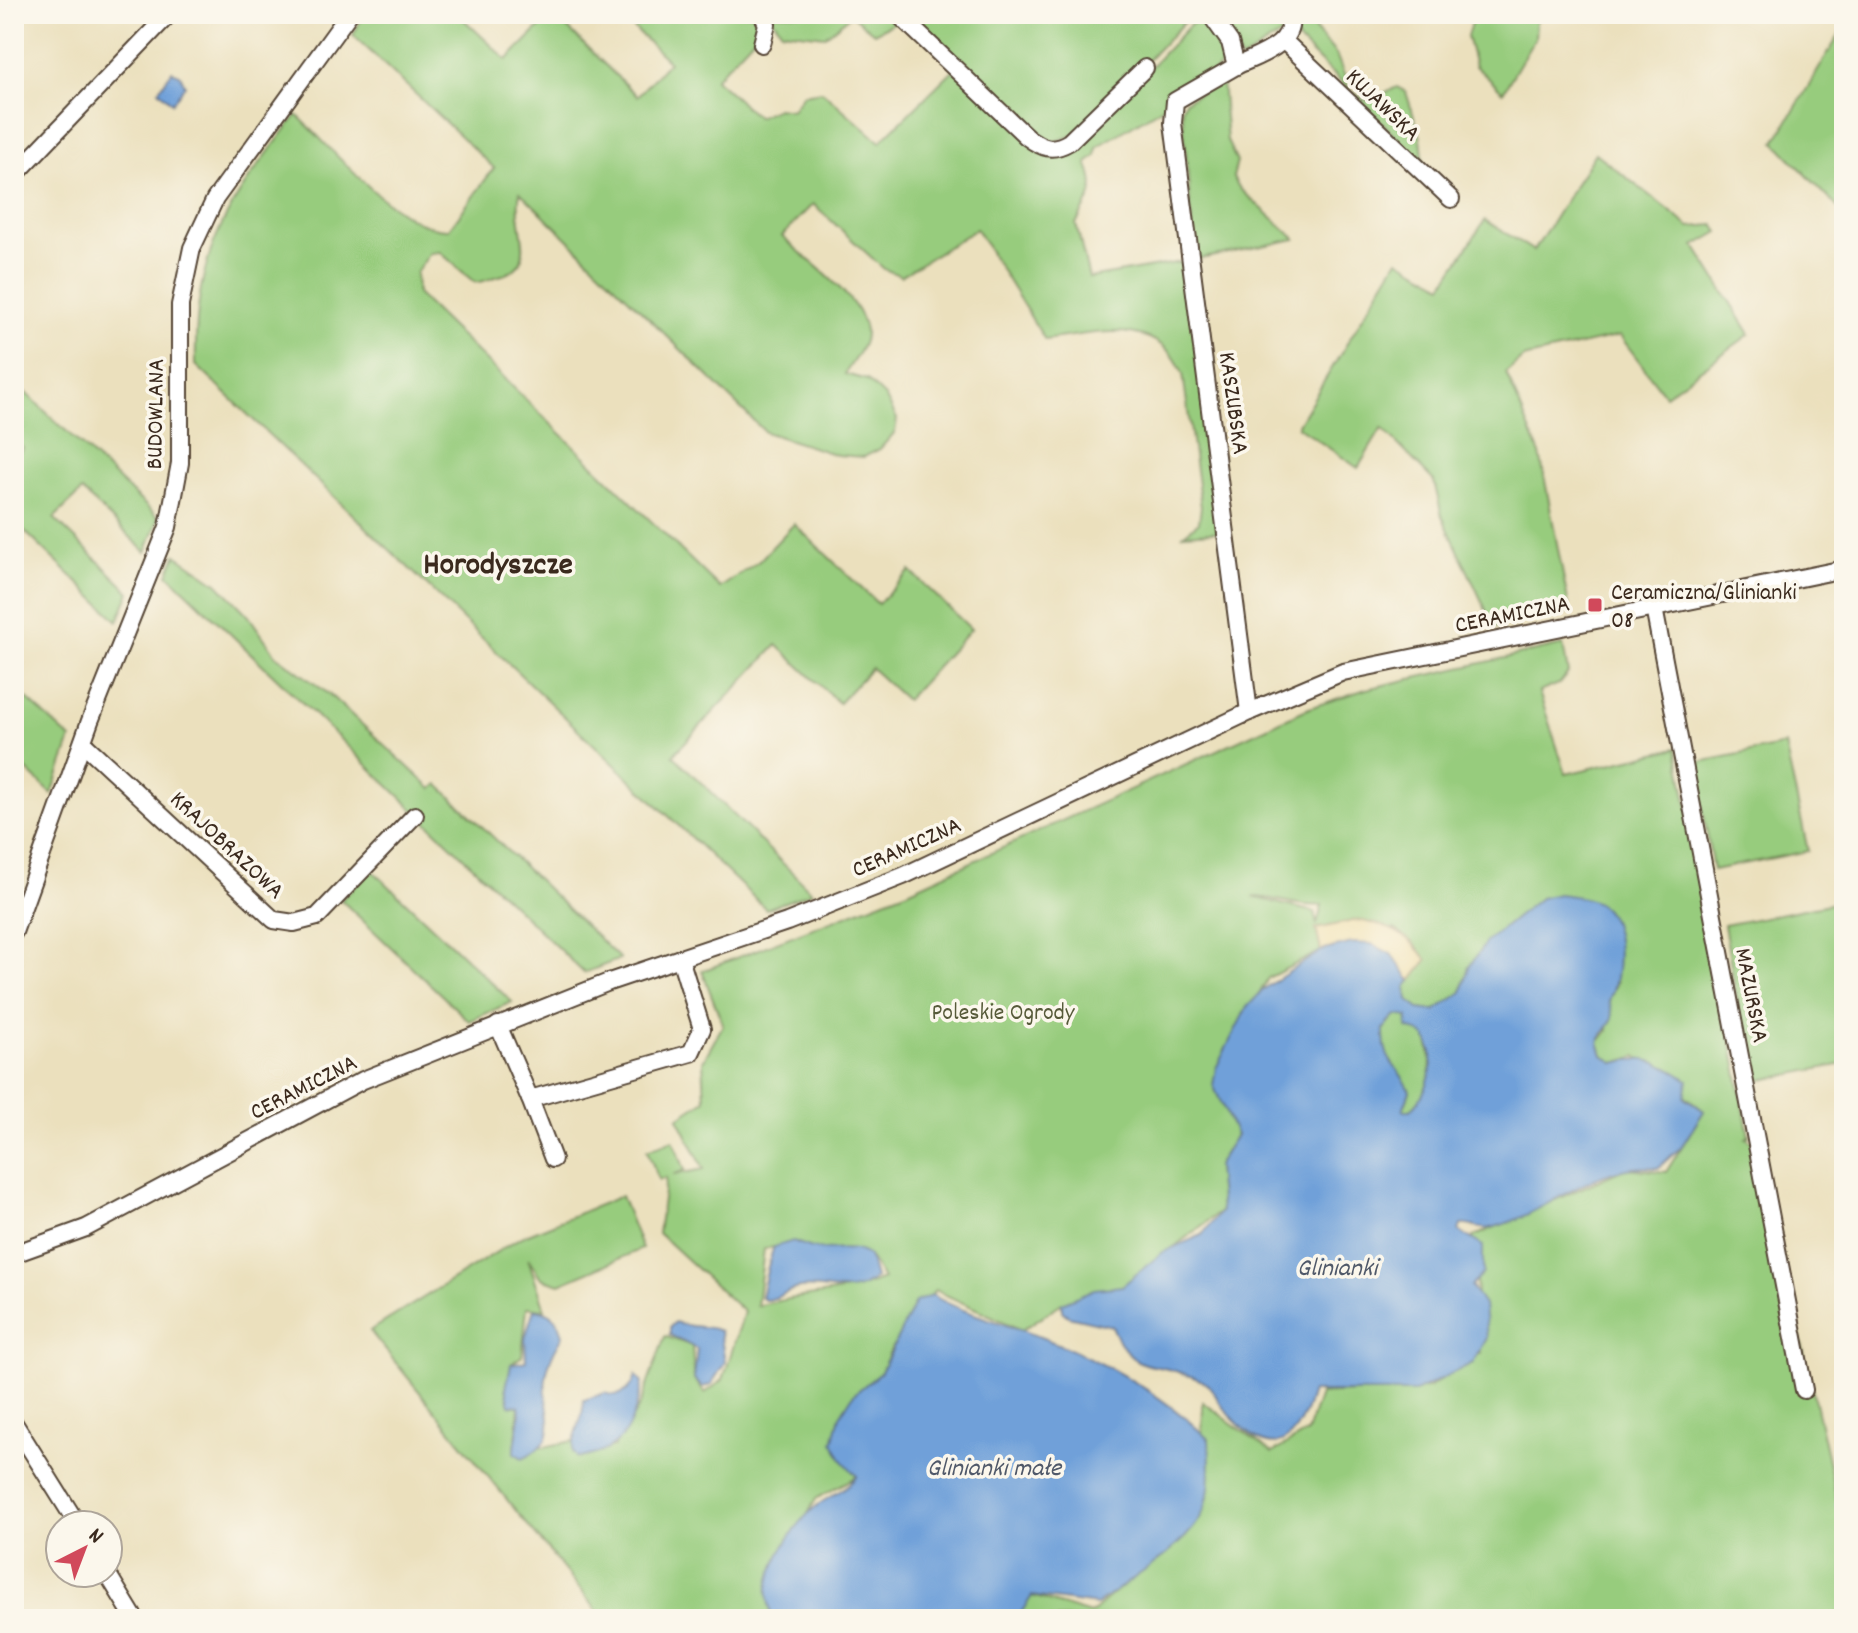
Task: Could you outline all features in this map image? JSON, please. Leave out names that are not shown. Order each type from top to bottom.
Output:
[{"type":"street","points":[[14,176],[169,14]]},
{"type":"street","name":"BUDOWLANA","points":[[14,932],[18,907],[162,543],[175,498],[181,441],[178,330],[183,281],[192,248],[215,199],[349,14]]},
{"type":"street","points":[[762,14],[767,24],[762,44]]},
{"type":"street","points":[[898,14],[1027,137],[1048,148],[1058,149],[1080,133],[1145,68]]},
{"type":"street","points":[[1210,14],[1230,42],[1236,66],[1284,41],[1291,28],[1290,14]]},
{"type":"street","name":"KUJAWSKA","points":[[1284,41],[1451,199]]},
{"type":"street","name":"KASZUBSKA","points":[[1236,66],[1175,101],[1176,144],[1249,712]]},
{"type":"street","name":"CERAMICZNA","points":[[14,1254],[86,1228],[363,1080],[498,1025],[787,922],[903,876],[1249,712],[1343,672],[1844,569]]},
{"type":"street","name":"MAZURSKA","points":[[1654,608],[1804,1390]]},
{"type":"street","name":"KRAJOBRAZOWA","points":[[83,743],[274,920],[294,923],[317,917],[415,815]]},
{"type":"street","points":[[530,1099],[691,1053],[702,1029],[680,958]]},
{"type":"street","points":[[498,1025],[553,1159]]},
{"type":"street","points":[[14,1423],[68,1509]]},
{"type":"street","points":[[117,1589],[135,1619]]},
{"type":"green space","points":[[364,14],[458,14],[507,60],[553,14],[637,96],[669,62],[619,14],[754,14],[758,20],[755,36],[715,79],[757,117],[777,108],[792,110],[803,94],[822,91],[880,142],[953,70],[1058,154],[1137,81],[1190,25],[1199,21],[1213,25],[1221,38],[1227,62],[1166,105],[1097,147],[1096,156],[1087,163],[1093,188],[1076,224],[1089,278],[1188,261],[1225,531],[1184,534],[1199,522],[1201,507],[1183,374],[1172,355],[1159,343],[1142,335],[1124,332],[1045,340],[976,229],[901,276],[884,269],[813,204],[782,236],[835,284],[859,312],[864,341],[845,374],[867,380],[886,398],[897,419],[895,432],[880,449],[864,457],[837,455],[765,432],[520,192],[523,254],[512,271],[474,282],[440,252],[430,253],[416,273],[417,294],[720,588],[759,561],[794,524],[878,604],[910,571],[971,629],[906,700],[871,668],[839,703],[777,645],[673,755],[812,892],[766,909],[196,365],[201,289],[220,229],[252,174],[297,115],[367,186],[409,217],[429,226],[449,229],[494,168],[353,35]]},
{"type":"green space","points":[[769,14],[890,14],[897,21],[874,33],[851,15],[825,36],[782,31]]},
{"type":"green space","points":[[905,14],[1192,14],[1075,135],[1046,144]]},
{"type":"green space","points":[[1216,14],[1287,14],[1285,32],[1241,60]]},
{"type":"green space","points":[[1295,14],[1302,14],[1336,54],[1350,90],[1367,101],[1397,87],[1406,92],[1421,138],[1424,164],[1293,35]]},
{"type":"green space","points":[[1474,14],[1543,14],[1536,23],[1535,38],[1503,92],[1475,66],[1467,36]]},
{"type":"green space","points":[[1844,27],[1844,214],[1775,142]]},
{"type":"green space","points":[[1222,81],[1227,141],[1237,162],[1233,177],[1240,189],[1296,239],[1195,260],[1182,108],[1185,101]]},
{"type":"green space","points":[[1595,153],[1690,227],[1714,225],[1719,232],[1695,246],[1750,334],[1665,395],[1620,336],[1523,358],[1506,373],[1540,454],[1570,612],[1494,627],[1442,516],[1434,481],[1382,428],[1358,468],[1297,426],[1398,259],[1443,285],[1485,220],[1534,251]]},
{"type":"green space","points":[[14,382],[159,518],[146,552],[82,491],[54,518],[130,592],[118,621],[14,521],[14,458],[23,448],[14,440]]},
{"type":"green space","points":[[176,555],[217,583],[248,615],[276,655],[330,695],[432,789],[438,784],[620,959],[584,973],[168,574]]},
{"type":"green space","name":"Poleskie Ogrody","points":[[1563,645],[1568,673],[1559,684],[1539,692],[1566,774],[1677,748],[1749,1136],[1746,1138],[1757,1145],[1837,1500],[1844,1504],[1844,1512],[1839,1510],[1844,1538],[1844,1619],[1016,1619],[1032,1596],[1090,1614],[1200,1519],[1203,1402],[1272,1453],[1307,1432],[1320,1394],[1428,1388],[1481,1353],[1473,1237],[1626,1168],[1666,1172],[1704,1111],[1637,1056],[1615,1063],[1603,1055],[1599,1042],[1608,1031],[1609,1000],[1617,982],[1540,898],[1469,967],[1462,992],[1435,1011],[1419,1009],[1408,1000],[1406,987],[1419,949],[1395,929],[1318,929],[1321,951],[1268,978],[1228,1050],[1236,1135],[1217,1166],[1221,1211],[1112,1294],[1062,1303],[1022,1330],[935,1290],[891,1349],[881,1372],[857,1476],[816,1499],[770,1582],[775,1619],[604,1619],[370,1331],[521,1237],[621,1196],[642,1249],[560,1284],[541,1278],[528,1258],[545,1309],[527,1307],[522,1356],[511,1364],[511,1405],[519,1406],[515,1453],[573,1441],[579,1458],[614,1447],[640,1405],[665,1336],[692,1346],[694,1379],[705,1393],[723,1380],[744,1312],[658,1233],[666,1178],[659,1180],[647,1150],[673,1140],[685,1170],[673,1175],[704,1169],[678,1118],[705,1100],[703,1061],[723,1025],[702,971],[908,891],[1309,708],[1366,689]],"holes":[[[1253,897],[1322,905],[1317,925],[1314,912]],[[774,1247],[869,1256],[883,1279],[852,1289],[757,1306],[764,1249]]]},
{"type":"green space","points":[[14,687],[71,739],[52,794],[14,758]]},
{"type":"green space","points":[[1785,745],[1808,851],[1713,870],[1695,763]]},
{"type":"green space","points":[[371,869],[512,1002],[469,1021],[341,900]]},
{"type":"green space","points":[[1844,901],[1844,1064],[1751,1082],[1724,925]]},
{"type":"green space","points":[[1402,1014],[1414,1021],[1423,1032],[1431,1059],[1426,1088],[1410,1110],[1403,1110],[1410,1091],[1384,1051],[1384,1029],[1396,1015]]},
{"type":"sand","points":[[1357,920],[1396,932],[1413,943],[1427,960],[1411,981],[1391,954],[1352,943],[1321,951],[1316,929]]},
{"type":"water","points":[[172,71],[180,74],[185,85],[172,103],[159,90]]},
{"type":"water","name":"Glinianki","points":[[1558,894],[1576,896],[1600,905],[1611,918],[1618,954],[1616,979],[1609,1000],[1612,1020],[1599,1042],[1603,1055],[1615,1063],[1636,1059],[1670,1069],[1688,1080],[1685,1097],[1704,1111],[1681,1147],[1658,1168],[1613,1172],[1533,1212],[1491,1228],[1461,1225],[1459,1231],[1483,1246],[1483,1273],[1471,1286],[1484,1305],[1487,1338],[1473,1363],[1415,1392],[1312,1392],[1305,1413],[1287,1438],[1278,1443],[1266,1443],[1240,1426],[1212,1389],[1199,1379],[1143,1363],[1127,1353],[1112,1326],[1068,1316],[1062,1311],[1062,1303],[1094,1289],[1122,1286],[1163,1252],[1202,1235],[1221,1211],[1217,1166],[1236,1135],[1213,1085],[1216,1068],[1247,1007],[1265,988],[1321,951],[1352,943],[1372,944],[1391,954],[1411,981],[1406,987],[1408,1000],[1419,1009],[1435,1011],[1462,992],[1469,967],[1486,942],[1540,898]],"holes":[[[1396,1015],[1408,1017],[1407,1028],[1421,1033],[1430,1045],[1432,1065],[1422,1096],[1410,1110],[1403,1110],[1410,1091],[1389,1058],[1384,1029]]]},
{"type":"water","points":[[793,1241],[818,1249],[862,1252],[869,1256],[875,1278],[856,1289],[795,1289],[765,1300],[761,1297],[774,1247]]},
{"type":"water","name":"Glinianki małe","points":[[932,1295],[1092,1359],[1142,1386],[1188,1420],[1209,1440],[1210,1481],[1203,1512],[1179,1544],[1096,1605],[1032,1596],[1017,1619],[772,1619],[768,1587],[775,1564],[788,1540],[813,1509],[845,1488],[857,1476],[843,1461],[833,1442],[840,1416],[854,1394],[881,1372],[915,1302]]},
{"type":"water","points":[[534,1309],[554,1317],[563,1336],[547,1372],[549,1433],[541,1446],[522,1458],[515,1453],[519,1406],[510,1405],[506,1388],[511,1364],[526,1361],[525,1338]]},
{"type":"water","points":[[675,1322],[720,1331],[725,1362],[711,1385],[702,1387],[694,1379],[697,1349],[670,1335],[670,1327]]},
{"type":"water","points":[[636,1375],[642,1383],[625,1433],[607,1449],[578,1458],[573,1446],[584,1400],[605,1393],[621,1394],[632,1385]]},
{"type":"waterway","points":[[1838,1505],[1844,1508]]},
{"type":"place","name":"Ceramiczna/Glinianki 08","points":[[1595,605]]},
{"type":"district","name":"Horodyszcze","points":[[498,562]]}]
